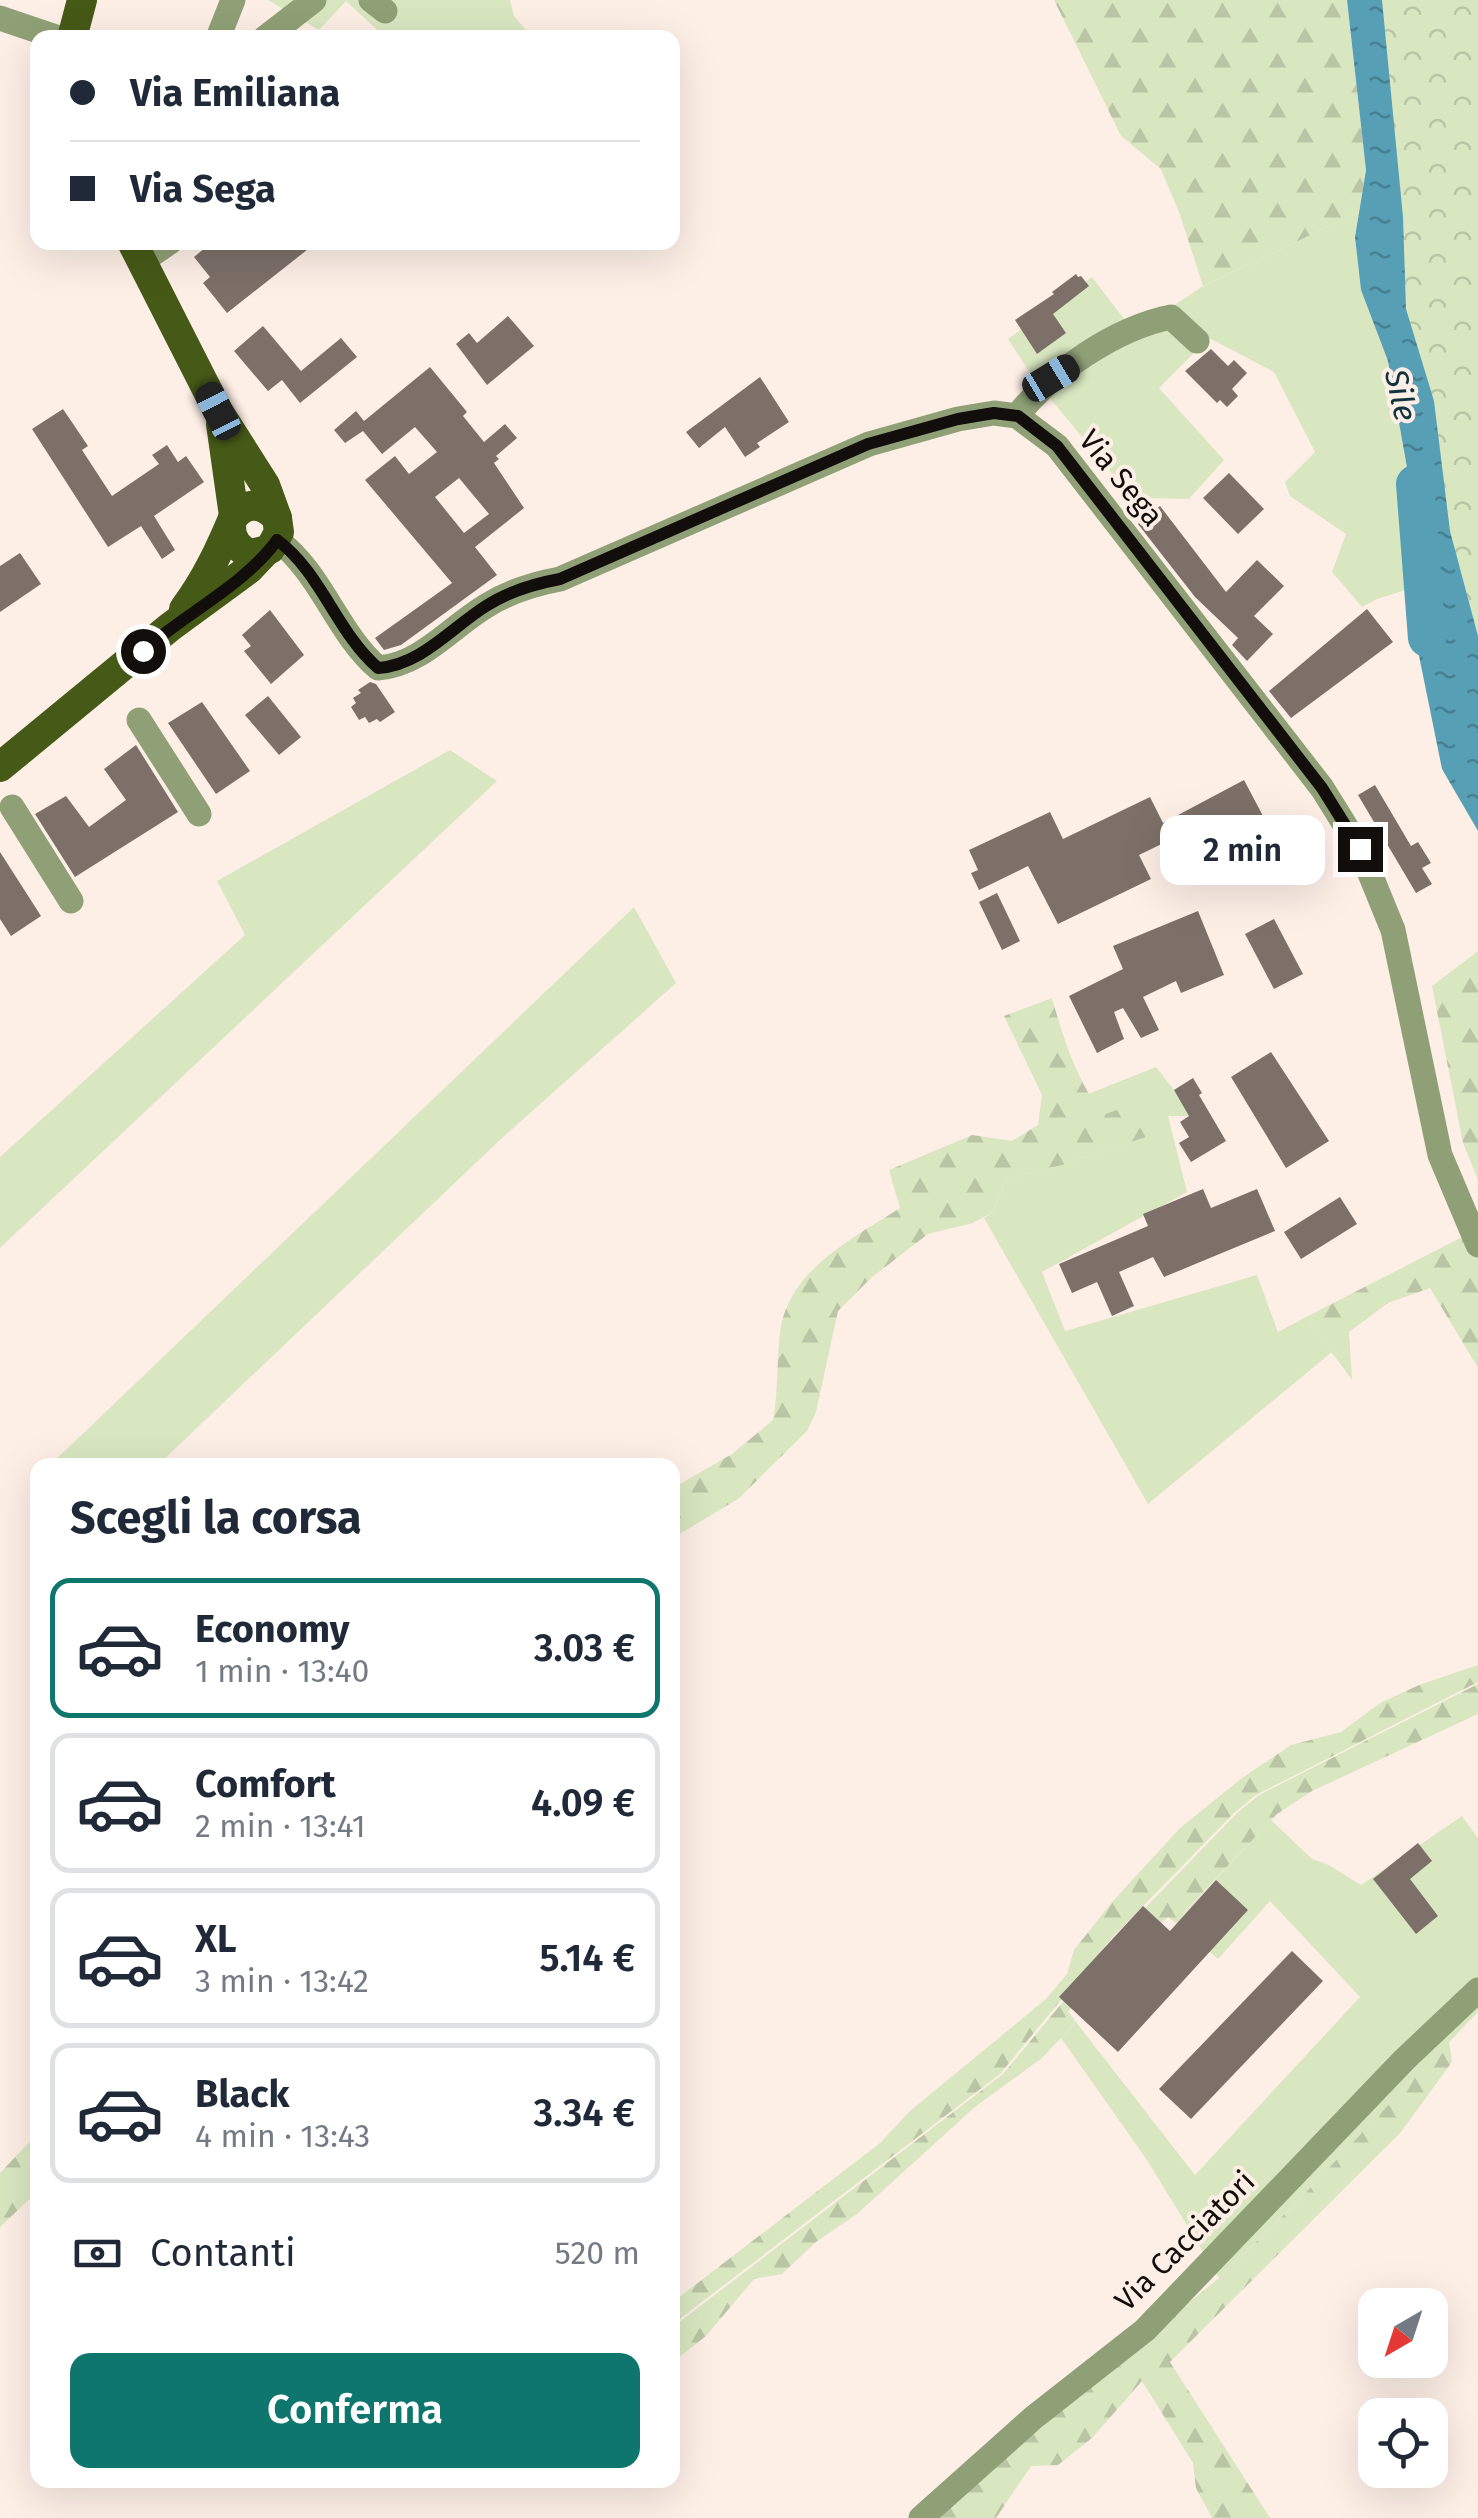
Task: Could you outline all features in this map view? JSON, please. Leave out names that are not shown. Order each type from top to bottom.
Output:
[{"type":"main road","points":[[74,30],[82,0]]},
{"type":"main road","points":[[136,252],[218,411],[265,486],[273,536]]},
{"type":"main road","points":[[218,411],[232,520],[230,532],[238,547],[252,554],[273,536]]},
{"type":"main road","points":[[0,766],[170,627],[248,569],[273,536],[270,510],[252,505],[232,520],[199,589],[170,627]]},
{"type":"street","points":[[220,30],[233,0]]},
{"type":"street","points":[[275,30],[314,0]]},
{"type":"street","points":[[0,18],[35,30]]},
{"type":"street","points":[[273,536],[298,559],[363,655],[378,668],[398,666],[486,605],[521,587],[560,579],[868,444],[958,419],[994,413],[1018,416],[1051,378],[1144,323],[1171,317],[1197,341]]},
{"type":"street","name":"Via Sega","points":[[1018,416],[1057,446],[1322,788],[1360,849],[1393,930],[1440,1155],[1478,1245]]},
{"type":"street","points":[[140,720],[199,814]]},
{"type":"street","points":[[12,807],[70,901]]},
{"type":"street","name":"Via Cacciatori","points":[[921,2518],[1033,2418],[1145,2330],[1404,2060],[1478,1990]]},
{"type":"green space","points":[[268,0],[510,0],[514,16],[526,30],[377,30],[346,1],[319,30]]},
{"type":"green space","points":[[1054,0],[1347,0],[1366,170],[1359,212],[1203,286],[1161,169],[1121,136]]},
{"type":"green space","points":[[1353,0],[1478,0],[1478,671],[1429,446]]},
{"type":"green space","points":[[1359,212],[1355,237],[1361,290],[1388,361],[1426,575],[1422,585],[1362,607],[1332,572],[1346,534],[1290,496],[1285,482],[1315,452],[1274,372],[1209,338],[1159,388],[1224,460],[1189,499],[1145,498],[1140,507],[1034,379],[1008,339],[1092,277],[1134,332],[1203,286]]},
{"type":"green space","points":[[450,750],[497,781],[0,1248],[0,1157],[245,935],[217,881]]},
{"type":"green space","points":[[634,907],[676,983],[501,1139],[165,1458],[57,1458]]},
{"type":"green space","points":[[1478,951],[1478,1180],[1463,1143],[1432,986]]},
{"type":"green space","points":[[1052,998],[1078,1074],[1103,1115],[1142,1101],[1149,1136],[1006,1179],[993,1212],[973,1223],[928,1234],[871,1278],[838,1311],[816,1412],[807,1431],[738,1499],[680,1534],[680,1484],[732,1454],[773,1420],[781,1326],[798,1287],[828,1256],[900,1208],[889,1170],[972,1135],[1012,1141],[1038,1125],[1042,1095],[1004,1016]]},
{"type":"green space","points":[[1156,1067],[1194,1116],[1168,1116],[1187,1192],[1042,1272],[1065,1331],[1257,1275],[1278,1332],[1306,1317],[1332,1352],[1148,1504],[984,1218],[993,1212],[1006,1179],[1148,1136],[1102,1115],[1088,1094]]},
{"type":"green space","points":[[1468,1234],[1478,1254],[1478,1368],[1430,1288],[1388,1303],[1349,1332],[1352,1380],[1306,1317]]},
{"type":"green space","points":[[1478,1665],[1478,1682],[1256,1795],[1234,1813],[1112,1938],[1000,2074],[680,2319],[680,2297],[880,2143],[910,2111],[1046,1999],[1067,1974],[1074,1950],[1180,1828],[1291,1745],[1341,1732],[1380,1703]]},
{"type":"green space","points":[[1478,1684],[1478,1714],[1312,1791],[1277,1814],[1184,1912],[1182,1928],[1168,1917],[1068,2011],[1076,2022],[1042,2058],[975,2107],[857,2214],[816,2242],[782,2274],[754,2279],[706,2336],[680,2356],[680,2322],[1003,2074],[1115,1939],[1259,1795]]},
{"type":"green space","points":[[1462,1816],[1478,1838],[1478,2012],[1219,2278],[1147,2160],[1061,2038],[1076,2022],[1195,2175],[1360,1997],[1270,1901],[1218,1959],[1182,1928],[1184,1913],[1271,1820],[1312,1859],[1361,1885]]},
{"type":"green space","points":[[1449,2041],[1452,2062],[1401,2132],[1170,2362],[1270,2518],[1212,2518],[1196,2488],[1193,2463],[1142,2381],[1092,2438],[1058,2465],[1031,2466],[996,2518],[933,2518],[1219,2278]]},
{"type":"green space","points":[[30,2141],[30,2199],[0,2227],[0,2173]]},
{"type":"water","points":[[1347,0],[1382,0],[1403,217],[1406,309],[1434,401],[1450,531],[1478,636],[1478,831],[1442,769],[1415,636],[1426,574],[1388,361],[1361,290],[1355,237],[1366,170]]},
{"type":"building","points":[[202,250],[307,250],[227,313],[203,283],[210,277],[194,257]]},
{"type":"building","points":[[1076,274],[1089,286],[1053,314],[1066,333],[1037,354],[1015,320]]},
{"type":"building","points":[[508,316],[534,346],[487,385],[456,344],[469,333],[477,343]]},
{"type":"building","points":[[263,326],[301,371],[341,338],[357,357],[300,403],[282,380],[268,391],[234,351]]},
{"type":"building","points":[[1211,349],[1228,366],[1234,360],[1247,373],[1232,389],[1238,396],[1227,407],[1220,400],[1217,403],[1185,371]]},
{"type":"building","points":[[430,367],[467,412],[463,416],[484,442],[505,424],[517,438],[496,456],[499,459],[494,463],[524,508],[475,547],[497,575],[401,645],[384,650],[375,638],[452,583],[365,480],[395,456],[409,474],[437,452],[415,427],[382,454],[363,431],[345,443],[334,430],[356,411],[364,421]],"holes":[[[459,478],[489,514],[464,533],[435,497]]]},
{"type":"building","points":[[760,377],[789,422],[757,443],[760,447],[745,457],[725,427],[699,448],[686,432]]},
{"type":"building","points":[[63,409],[88,446],[82,450],[112,496],[159,464],[152,455],[167,445],[178,462],[186,456],[204,482],[154,516],[175,550],[162,559],[141,526],[108,547],[32,429]]},
{"type":"building","points":[[1229,473],[1264,509],[1238,534],[1203,498]]},
{"type":"building","points":[[1160,506],[1226,592],[1257,560],[1284,586],[1254,616],[1273,634],[1247,661],[1232,645],[1238,638],[1195,597],[1138,524]]},
{"type":"building","points":[[20,553],[41,584],[0,612],[0,566]]},
{"type":"building","points":[[1367,609],[1393,642],[1291,718],[1269,691]]},
{"type":"building","points":[[270,610],[304,655],[271,684],[244,651],[251,646],[242,635]]},
{"type":"building","points":[[370,682],[376,684],[395,712],[380,722],[377,719],[369,723],[365,717],[359,720],[351,707],[356,703],[353,698],[361,693],[358,690]]},
{"type":"building","points":[[268,696],[301,737],[279,755],[245,715]]},
{"type":"building","points":[[202,702],[250,771],[216,794],[168,723]]},
{"type":"building","points":[[136,745],[178,812],[75,877],[35,814],[66,796],[89,827],[126,800],[104,769]]},
{"type":"building","points":[[1244,780],[1273,835],[1227,863],[1222,853],[1192,866],[1180,840],[1176,842],[1174,838],[1139,855],[1151,879],[1058,924],[1028,866],[979,890],[971,873],[978,870],[969,850],[1050,812],[1063,839],[1150,797],[1163,823]]},
{"type":"building","points":[[1375,785],[1411,846],[1418,842],[1431,863],[1422,868],[1432,884],[1416,893],[1358,795]]},
{"type":"building","points":[[0,852],[41,916],[11,936],[0,919]]},
{"type":"building","points":[[997,893],[1020,941],[1002,950],[979,902]]},
{"type":"building","points":[[1198,911],[1224,975],[1181,993],[1176,981],[1143,997],[1159,1030],[1141,1038],[1123,1008],[1114,1012],[1124,1039],[1097,1053],[1069,996],[1123,969],[1113,946]]},
{"type":"building","points":[[1274,919],[1303,974],[1274,989],[1245,934]]},
{"type":"building","points":[[1271,1052],[1329,1141],[1286,1168],[1231,1077]]},
{"type":"building","points":[[1193,1078],[1226,1141],[1191,1162],[1179,1143],[1189,1137],[1180,1122],[1189,1116],[1174,1090]]},
{"type":"building","points":[[1203,1189],[1211,1208],[1257,1189],[1275,1231],[1164,1277],[1153,1257],[1119,1272],[1134,1306],[1112,1316],[1097,1282],[1072,1293],[1059,1264],[1148,1226],[1143,1214]]},
{"type":"building","points":[[1340,1197],[1357,1224],[1301,1259],[1284,1232]]},
{"type":"building","points":[[1418,1843],[1432,1861],[1410,1879],[1438,1916],[1416,1934],[1373,1879]]},
{"type":"building","points":[[1216,1880],[1248,1910],[1118,2052],[1059,1997],[1143,1906],[1170,1931]]},
{"type":"building","points":[[1292,1951],[1323,1981],[1191,2119],[1159,2089]]},
{"type":"waterway","name":"Sile","points":[[1415,484],[1427,638]]},
{"type":"route","points":[[143,651],[248,569],[277,540],[298,559],[363,655],[378,668],[398,666],[486,605],[521,587],[560,579],[868,444],[958,419],[994,413],[1018,416],[1057,446],[1322,788],[1360,849]]}]
